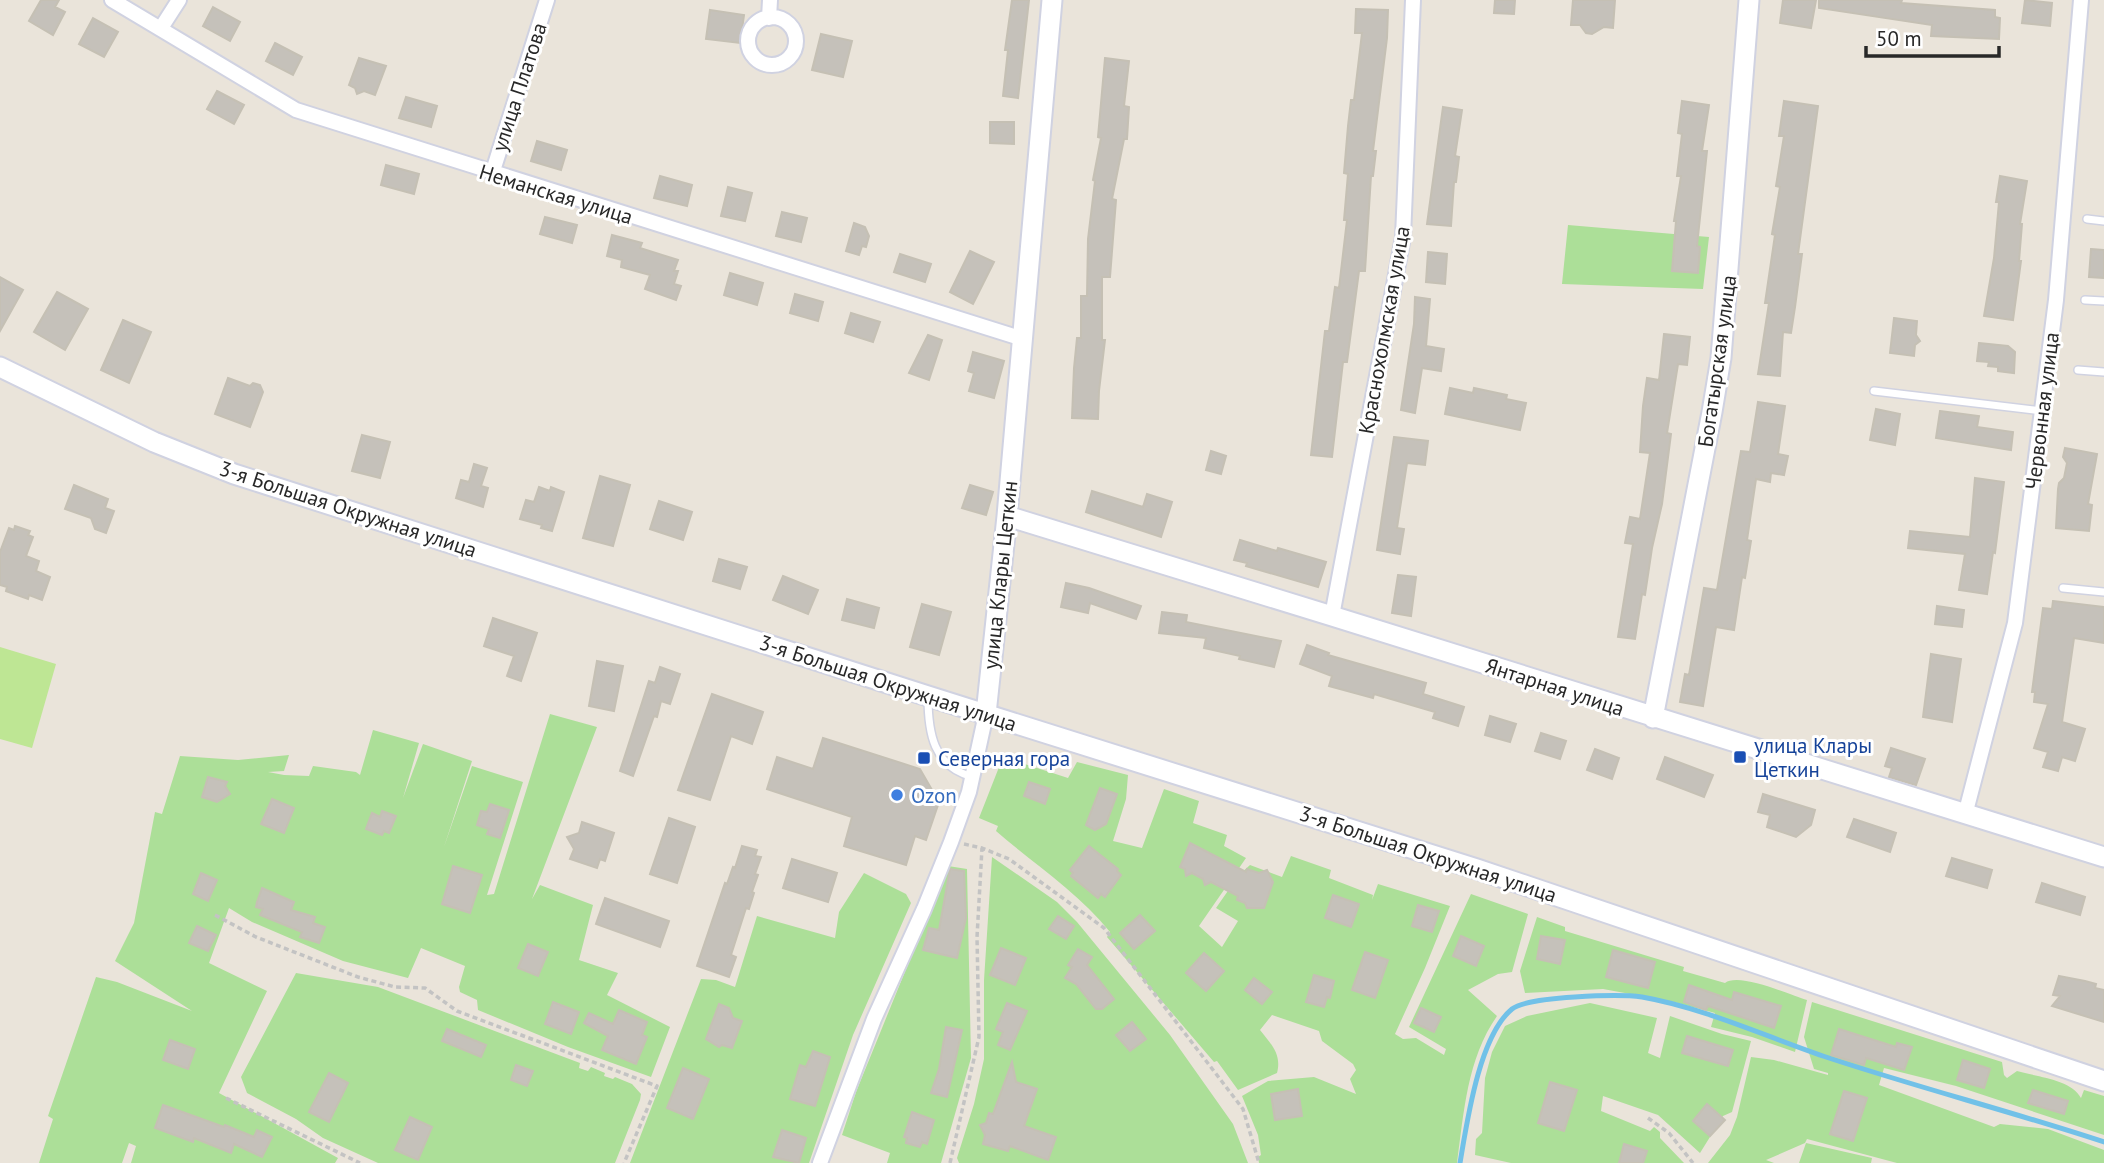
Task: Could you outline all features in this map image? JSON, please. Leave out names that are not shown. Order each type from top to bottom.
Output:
[{"type":"street","name":"Неманская улица","points":[[112,0],[296,110],[492,174],[1023,339]]},
{"type":"street","points":[[161,28],[179,0]]},
{"type":"street","name":"улица Платова","points":[[492,174],[547,0]]},
{"type":"street","points":[[769,18],[770,0]]},
{"type":"street","name":"улица Клары Цеткин","points":[[820,1163],[874,1019],[925,909],[951,842],[973,777],[986,714],[1007,516],[1052,0]]},
{"type":"street","name":"Краснохолмская улица","points":[[1332,615],[1403,237],[1413,0]]},
{"type":"street","name":"Богатырская улица","points":[[1653,718],[1721,358],[1749,0]]},
{"type":"street","name":"Червонная улица","points":[[1965,815],[2015,623],[2056,300],[2081,0]]},
{"type":"street","name":"3-я Большая Окружная улица","points":[[0,367],[154,442],[234,474],[1477,869],[2104,1081]]},
{"type":"street","name":"Янтарная улица","points":[[1007,516],[1332,615],[2104,858]]},
{"type":"lane","points":[[2087,219],[2104,221]]},
{"type":"lane","points":[[2085,300],[2104,301]]},
{"type":"lane","points":[[2078,370],[2104,372]]},
{"type":"lane","points":[[1874,391],[2042,411]]},
{"type":"lane","points":[[2063,588],[2104,592]]},
{"type":"lane","points":[[928,696],[928,724],[937,753],[960,774],[973,777]]},
{"type":"path","points":[[950,1163],[979,1037],[977,937],[982,848],[1009,859],[1104,928],[1243,1109],[1259,1163]]},
{"type":"path","points":[[215,915],[256,937],[358,977],[395,987],[425,988],[457,1010],[657,1086],[624,1163]]},
{"type":"path","points":[[226,1098],[360,1163]]},
{"type":"path","points":[[1648,1118],[1669,1133],[1693,1163]]},
{"type":"green space","points":[[1568,225],[1709,237],[1703,289],[1562,284]]},
{"type":"green space","points":[[0,647],[56,664],[32,748],[0,739]]},
{"type":"green space","points":[[550,714],[597,727],[532,899],[540,885],[593,905],[579,960],[618,973],[607,995],[670,1027],[651,1077],[478,1010],[477,1000],[460,992],[465,966],[421,948],[408,978],[343,961],[252,922],[229,908],[209,963],[267,991],[219,1093],[338,1158],[335,1163],[131,1163],[136,1146],[129,1143],[122,1163],[39,1163],[53,1119],[48,1116],[96,977],[117,982],[192,1011],[115,961],[134,923],[155,812],[162,814],[180,756],[238,760],[289,755],[284,771],[268,772],[309,776],[313,766],[356,772],[360,775],[373,730],[419,743],[403,798],[423,744],[472,761],[444,847],[472,766],[523,782],[487,895],[494,894]]},
{"type":"green space","points":[[1003,757],[1068,778],[1077,762],[1128,775],[1126,799],[1113,841],[1142,848],[1164,789],[1199,801],[1193,823],[1227,835],[1224,846],[1246,858],[1199,926],[1222,947],[1238,921],[1216,908],[1239,875],[1250,865],[1282,877],[1291,856],[1331,870],[1329,878],[1373,895],[1372,900],[1378,884],[1450,906],[1395,1034],[1403,1039],[1416,1038],[1444,1055],[1446,1049],[1409,1027],[1471,894],[1528,914],[1512,972],[1498,974],[1468,990],[1497,1016],[1479,1050],[1468,1086],[1457,1163],[1259,1163],[1258,1157],[1261,1155],[1258,1135],[1242,1096],[1268,1081],[1314,1077],[1356,1094],[1350,1079],[1356,1070],[1353,1064],[1322,1041],[1319,1031],[1272,1015],[1260,1030],[1277,1055],[1277,1073],[1238,1090],[1217,1061],[1214,1062],[1107,937],[1110,932],[1098,918],[996,831],[998,826],[979,818]]},
{"type":"green space","points":[[992,857],[1057,902],[1077,922],[1170,1035],[1233,1124],[1248,1163],[959,1163],[957,1158],[974,1104],[984,1059],[984,980]]},
{"type":"green space","points":[[948,866],[967,869],[971,1058],[941,1163],[887,1163],[890,1153],[842,1135],[856,1092]]},
{"type":"green space","points":[[864,873],[906,894],[911,903],[853,1035],[809,1163],[630,1163],[701,979],[716,980],[735,987],[757,916],[835,938],[839,912]]},
{"type":"green space","points":[[1537,917],[1565,927],[1565,931],[1684,967],[1683,971],[1725,983],[1732,980],[1753,982],[1807,1000],[1795,1052],[1752,1037],[1711,1027],[1715,1013],[1674,1002],[1603,989],[1525,993],[1520,971]]},
{"type":"green space","points":[[296,973],[378,987],[580,1063],[579,1068],[588,1071],[591,1067],[605,1073],[604,1076],[632,1084],[641,1094],[640,1100],[615,1163],[378,1163],[323,1138],[296,1119],[247,1093],[241,1077]]},
{"type":"green space","points":[[1812,1002],[2002,1062],[2007,1078],[2017,1071],[2062,1083],[2081,1098],[2084,1090],[2104,1096],[2104,1135],[1956,1086],[1884,1068],[1879,1085],[1994,1127],[2000,1124],[2048,1129],[2104,1150],[2104,1163],[1897,1163],[1807,1139],[1805,1143],[1766,1160],[1774,1163],[1708,1163],[1730,1135],[1751,1057],[1774,1060],[1828,1075],[1814,1069],[1804,1037]]},
{"type":"green space","points":[[1590,1003],[1657,1018],[1648,1053],[1660,1058],[1670,1016],[1751,1041],[1732,1112],[1723,1116],[1700,1153],[1658,1115],[1603,1096],[1601,1111],[1650,1131],[1654,1127],[1660,1132],[1660,1138],[1684,1163],[1511,1163],[1475,1155],[1476,1139],[1482,1133],[1485,1078],[1492,1052],[1505,1026],[1527,1016]]},
{"type":"green space","points":[[1806,1143],[1872,1158],[1871,1163],[1799,1163]]},
{"type":"building","points":[[41,0],[59,0],[55,7],[65,12],[53,35],[29,21]]},
{"type":"building","points":[[1012,0],[1029,0],[1018,98],[1003,96],[1008,50],[1005,50]]},
{"type":"building","points":[[1495,0],[1515,0],[1514,14],[1494,13]]},
{"type":"building","points":[[1573,0],[1615,0],[1613,28],[1604,27],[1592,34],[1586,33],[1580,25],[1571,25]]},
{"type":"building","points":[[1783,0],[1816,0],[1811,28],[1780,23]]},
{"type":"building","points":[[1819,0],[1902,0],[1901,3],[1995,10],[1995,17],[2000,18],[1999,39],[1931,36],[1932,25],[1819,8]]},
{"type":"building","points":[[2025,0],[2052,3],[2050,26],[2022,23]]},
{"type":"building","points":[[213,7],[240,22],[230,41],[203,26]]},
{"type":"building","points":[[1356,9],[1388,10],[1387,38],[1373,151],[1376,151],[1371,176],[1365,271],[1359,271],[1347,362],[1343,362],[1332,457],[1311,455],[1325,331],[1329,331],[1335,287],[1339,288],[1347,220],[1344,220],[1348,174],[1344,173],[1351,100],[1354,100],[1362,33],[1355,33]]},
{"type":"building","points":[[710,10],[744,15],[740,43],[706,39]]},
{"type":"building","points":[[93,18],[118,32],[104,57],[79,44]]},
{"type":"building","points":[[821,34],[852,41],[843,77],[812,70]]},
{"type":"building","points":[[275,43],[302,57],[293,75],[266,61]]},
{"type":"building","points":[[359,58],[386,66],[375,95],[364,91],[357,94],[355,88],[349,85]]},
{"type":"building","points":[[1105,58],[1129,61],[1124,106],[1129,107],[1127,139],[1124,139],[1112,199],[1116,200],[1110,277],[1102,277],[1102,340],[1105,340],[1098,419],[1072,418],[1077,338],[1081,338],[1081,296],[1087,296],[1088,239],[1093,180],[1101,138],[1098,137]]},
{"type":"building","points":[[217,91],[244,105],[234,124],[207,109]]},
{"type":"building","points":[[406,97],[437,106],[431,127],[399,118]]},
{"type":"building","points":[[1682,101],[1709,105],[1702,151],[1707,151],[1697,246],[1700,247],[1698,273],[1672,271],[1674,221],[1681,176],[1677,176],[1682,134],[1678,133]]},
{"type":"building","points":[[1784,101],[1818,106],[1798,254],[1802,254],[1795,307],[1791,333],[1783,332],[1780,376],[1758,374],[1769,303],[1765,303],[1780,187],[1776,186],[1784,136],[1779,136]]},
{"type":"building","points":[[1443,107],[1462,110],[1455,156],[1459,157],[1451,226],[1427,224]]},
{"type":"building","points":[[990,122],[1014,122],[1014,144],[990,143]]},
{"type":"building","points":[[537,141],[567,150],[561,170],[531,161]]},
{"type":"building","points":[[386,165],[419,174],[414,194],[381,185]]},
{"type":"building","points":[[660,176],[692,185],[687,206],[654,198]]},
{"type":"building","points":[[2000,176],[2027,181],[2020,224],[2021,261],[2013,320],[1984,316],[1994,258]]},
{"type":"building","points":[[728,187],[752,193],[745,221],[721,216]]},
{"type":"building","points":[[782,212],[807,218],[801,242],[776,236]]},
{"type":"building","points":[[545,217],[577,225],[572,243],[540,234]]},
{"type":"building","points":[[854,223],[865,227],[869,236],[866,247],[862,246],[859,255],[846,251]]},
{"type":"building","points":[[612,235],[642,243],[640,248],[678,260],[674,271],[678,271],[674,284],[681,286],[676,300],[645,289],[650,275],[621,267],[622,260],[607,256]]},
{"type":"building","points":[[2091,249],[2104,250],[2104,278],[2089,277]]},
{"type":"building","points":[[970,251],[994,262],[973,304],[950,292]]},
{"type":"building","points":[[1428,252],[1447,254],[1445,284],[1426,282]]},
{"type":"building","points":[[900,254],[931,264],[925,282],[894,272]]},
{"type":"building","points":[[730,273],[763,283],[757,305],[724,295]]},
{"type":"building","points":[[0,277],[23,290],[0,331]]},
{"type":"building","points":[[57,292],[88,309],[65,350],[34,332]]},
{"type":"building","points":[[795,294],[823,302],[818,321],[790,313]]},
{"type":"building","points":[[1415,297],[1430,299],[1426,346],[1444,349],[1441,371],[1422,368],[1415,413],[1401,410],[1414,324]]},
{"type":"building","points":[[851,313],[880,322],[873,342],[845,333]]},
{"type":"building","points":[[1894,318],[1917,321],[1916,335],[1920,341],[1915,345],[1914,356],[1890,353]]},
{"type":"building","points":[[123,320],[151,332],[129,383],[101,370]]},
{"type":"building","points":[[1664,334],[1690,337],[1687,365],[1678,364],[1667,433],[1671,434],[1662,504],[1635,639],[1618,637],[1633,544],[1625,543],[1630,517],[1640,519],[1650,453],[1640,452],[1647,378],[1659,380]]},
{"type":"building","points":[[928,335],[942,340],[929,380],[909,373]]},
{"type":"building","points":[[1979,343],[2008,346],[2015,352],[2014,373],[1998,371],[1998,367],[1988,366],[1989,362],[1977,361]]},
{"type":"building","points":[[973,352],[1004,361],[994,398],[969,391],[974,373],[968,371]]},
{"type":"building","points":[[228,378],[250,386],[253,383],[260,385],[263,392],[250,427],[215,414]]},
{"type":"building","points":[[1450,388],[1473,393],[1474,388],[1507,395],[1506,399],[1526,403],[1520,430],[1445,414]]},
{"type":"building","points":[[1758,402],[1785,406],[1778,454],[1788,456],[1784,475],[1771,473],[1770,482],[1756,479],[1747,540],[1751,541],[1734,630],[1716,627],[1703,706],[1680,702],[1685,674],[1689,675],[1704,588],[1717,590],[1741,451],[1750,452]]},
{"type":"building","points":[[1876,409],[1900,414],[1895,445],[1870,440]]},
{"type":"building","points":[[1940,411],[1979,416],[1977,427],[2013,432],[2011,450],[1936,438]]},
{"type":"building","points":[[362,435],[390,442],[380,478],[352,471]]},
{"type":"building","points":[[1394,437],[1428,441],[1425,465],[1407,463],[1397,528],[1404,529],[1400,554],[1377,550]]},
{"type":"building","points":[[2065,448],[2097,454],[2088,504],[2092,505],[2089,531],[2056,528],[2059,483],[2064,478],[2067,463],[2063,457]]},
{"type":"building","points":[[1211,451],[1226,456],[1221,474],[1206,470]]},
{"type":"building","points":[[474,464],[487,468],[481,486],[488,488],[483,507],[456,498],[461,480],[469,482]]},
{"type":"building","points":[[600,476],[630,485],[613,546],[583,538]]},
{"type":"building","points":[[1975,478],[2004,482],[1987,594],[1959,590],[1965,554],[1908,548],[1910,531],[1970,537]]},
{"type":"building","points":[[74,485],[108,499],[105,508],[114,511],[106,533],[95,529],[91,518],[65,509]]},
{"type":"building","points":[[970,485],[993,492],[986,515],[962,508]]},
{"type":"building","points":[[539,487],[550,491],[551,487],[564,492],[552,531],[541,528],[542,525],[520,519],[526,500],[534,502]]},
{"type":"building","points":[[1092,491],[1143,507],[1147,494],[1172,502],[1161,537],[1086,512]]},
{"type":"building","points":[[659,501],[692,512],[683,540],[650,529]]},
{"type":"building","points":[[15,526],[30,531],[28,535],[33,537],[26,556],[39,561],[36,571],[50,577],[42,600],[29,595],[28,599],[6,591],[7,587],[0,585],[0,552],[9,528],[14,530]]},
{"type":"building","points":[[1240,540],[1326,562],[1318,587],[1234,560]]},
{"type":"building","points":[[719,559],[747,567],[740,589],[713,581]]},
{"type":"building","points":[[1398,575],[1416,577],[1411,616],[1392,613]]},
{"type":"building","points":[[783,576],[818,590],[808,614],[773,600]]},
{"type":"building","points":[[1066,583],[1141,606],[1136,619],[1090,603],[1088,613],[1061,607]]},
{"type":"building","points":[[847,599],[879,608],[874,628],[842,620]]},
{"type":"building","points":[[2053,601],[2104,607],[2104,643],[2074,638],[2062,722],[2085,729],[2075,761],[2062,757],[2058,771],[2043,767],[2048,752],[2034,748],[2048,704],[2034,702],[2035,692],[2032,692],[2043,608],[2052,609]]},
{"type":"building","points":[[922,604],[951,612],[939,655],[910,647]]},
{"type":"building","points":[[1937,606],[1964,610],[1962,627],[1935,624]]},
{"type":"building","points":[[1162,612],[1187,615],[1186,622],[1281,641],[1274,667],[1204,648],[1206,638],[1159,633]]},
{"type":"building","points":[[493,618],[537,633],[521,681],[507,676],[514,656],[484,646]]},
{"type":"building","points":[[1307,645],[1329,653],[1328,655],[1426,683],[1423,694],[1464,707],[1458,726],[1433,718],[1435,712],[1374,694],[1373,698],[1329,686],[1332,676],[1300,664]]},
{"type":"building","points":[[1931,654],[1961,659],[1952,722],[1923,717]]},
{"type":"building","points":[[597,661],[623,666],[614,711],[589,706]]},
{"type":"building","points":[[660,667],[680,674],[670,704],[661,701],[657,717],[654,716],[633,776],[620,771],[649,681],[655,683]]},
{"type":"building","points":[[712,694],[763,712],[752,744],[731,736],[710,800],[678,790]]},
{"type":"building","points":[[1490,716],[1516,724],[1510,742],[1485,735]]},
{"type":"building","points":[[1541,733],[1566,741],[1560,759],[1535,751]]},
{"type":"building","points":[[823,738],[920,769],[939,802],[926,840],[915,836],[906,865],[844,846],[852,817],[767,789],[777,757],[813,769]]},
{"type":"building","points":[[1891,748],[1925,759],[1916,785],[1889,777],[1892,768],[1885,766]]},
{"type":"building","points":[[1595,749],[1619,758],[1612,779],[1587,770]]},
{"type":"building","points":[[1665,757],[1713,775],[1704,797],[1657,779]]},
{"type":"building","points":[[208,777],[227,782],[225,786],[230,794],[217,802],[202,797]]},
{"type":"building","points":[[1029,782],[1050,789],[1045,804],[1024,796]]},
{"type":"building","points":[[1100,788],[1117,794],[1106,824],[1095,830],[1086,825]]},
{"type":"building","points":[[1763,794],[1815,810],[1811,825],[1796,837],[1767,827],[1770,815],[1758,812]]},
{"type":"building","points":[[272,799],[294,808],[284,833],[261,824]]},
{"type":"building","points":[[490,804],[509,810],[500,838],[487,834],[489,829],[477,825],[481,811],[487,812]]},
{"type":"building","points":[[382,811],[396,816],[389,833],[384,831],[382,835],[366,829],[372,813],[380,817]]},
{"type":"building","points":[[669,818],[695,827],[677,883],[650,874]]},
{"type":"building","points":[[1854,819],[1896,833],[1890,852],[1847,837]]},
{"type":"building","points":[[582,822],[614,833],[605,861],[600,859],[597,868],[570,859],[574,849],[567,837],[579,833]]},
{"type":"building","points":[[1190,843],[1246,872],[1247,869],[1259,873],[1267,870],[1273,882],[1264,908],[1247,908],[1245,903],[1237,900],[1238,896],[1211,882],[1205,885],[1203,879],[1192,873],[1186,876],[1185,869],[1180,867]]},
{"type":"building","points":[[742,846],[757,850],[755,856],[761,857],[755,874],[758,875],[752,892],[754,893],[749,909],[746,908],[731,955],[736,957],[729,977],[697,966],[725,883],[727,884],[733,867],[735,868]]},
{"type":"building","points":[[1089,846],[1118,869],[1121,875],[1105,897],[1101,894],[1098,898],[1071,876],[1073,873],[1070,870]]},
{"type":"building","points":[[1952,858],[1992,870],[1987,888],[1946,876]]},
{"type":"building","points":[[792,859],[837,873],[828,902],[783,888]]},
{"type":"building","points":[[453,866],[482,875],[470,913],[442,904]]},
{"type":"building","points":[[950,869],[964,871],[966,918],[957,958],[923,950],[929,928],[939,930]]},
{"type":"building","points":[[201,873],[217,880],[208,901],[193,894]]},
{"type":"building","points":[[2042,883],[2085,897],[2080,915],[2036,902]]},
{"type":"building","points":[[262,888],[294,902],[291,910],[315,917],[313,923],[325,927],[319,943],[300,937],[302,932],[260,915],[263,909],[256,907]]},
{"type":"building","points":[[1333,895],[1359,904],[1351,927],[1325,918]]},
{"type":"building","points":[[605,898],[669,921],[660,947],[596,924]]},
{"type":"building","points":[[1418,905],[1439,911],[1432,932],[1412,926]]},
{"type":"building","points":[[1140,915],[1155,931],[1134,949],[1120,933]]},
{"type":"building","points":[[1058,916],[1074,926],[1066,939],[1049,929]]},
{"type":"building","points":[[197,926],[216,935],[208,951],[189,943]]},
{"type":"building","points":[[1461,936],[1484,946],[1476,966],[1453,956]]},
{"type":"building","points":[[1541,936],[1565,940],[1560,964],[1537,959]]},
{"type":"building","points":[[528,944],[548,952],[538,976],[518,968]]},
{"type":"building","points":[[1001,948],[1026,958],[1015,985],[990,975]]},
{"type":"building","points":[[1078,949],[1092,957],[1087,965],[1114,999],[1102,1009],[1096,1009],[1076,984],[1065,978],[1072,967],[1068,965]]},
{"type":"building","points":[[1613,950],[1655,962],[1648,988],[1606,977]]},
{"type":"building","points":[[1365,952],[1388,960],[1375,998],[1352,990]]},
{"type":"building","points":[[1204,953],[1224,971],[1206,991],[1186,973]]},
{"type":"building","points":[[1314,975],[1334,981],[1330,998],[1327,997],[1324,1007],[1306,1002]]},
{"type":"building","points":[[2059,976],[2096,984],[2095,988],[2104,990],[2104,1022],[2052,1006],[2060,996],[2053,995]]},
{"type":"building","points":[[1254,978],[1272,992],[1262,1004],[1245,990]]},
{"type":"building","points":[[1689,985],[1732,1000],[1734,992],[1781,1006],[1774,1028],[1708,1006],[1706,1010],[1684,1002]]},
{"type":"building","points":[[553,1002],[579,1012],[571,1034],[545,1024]]},
{"type":"building","points":[[1007,1003],[1027,1011],[1010,1050],[998,1045],[1003,1032],[996,1029]]},
{"type":"building","points":[[719,1004],[729,1008],[733,1018],[742,1021],[732,1048],[722,1045],[719,1047],[706,1039]]},
{"type":"building","points":[[1421,1008],[1441,1017],[1434,1032],[1414,1023]]},
{"type":"building","points":[[619,1010],[647,1022],[642,1035],[647,1037],[636,1064],[602,1050],[608,1036],[584,1023],[589,1013],[613,1024]]},
{"type":"building","points":[[1132,1022],[1146,1039],[1130,1051],[1116,1035]]},
{"type":"building","points":[[946,1027],[962,1030],[947,1097],[931,1093],[939,1069]]},
{"type":"building","points":[[447,1029],[486,1045],[481,1057],[442,1041]]},
{"type":"building","points":[[1839,1029],[1896,1047],[1897,1043],[1912,1047],[1904,1070],[1866,1058],[1864,1065],[1831,1055]]},
{"type":"building","points":[[1687,1036],[1733,1050],[1728,1066],[1682,1053]]},
{"type":"building","points":[[170,1040],[195,1049],[188,1069],[163,1060]]},
{"type":"building","points":[[813,1051],[830,1057],[815,1106],[790,1099],[800,1065],[806,1067]]},
{"type":"building","points":[[1963,1060],[1990,1069],[1984,1088],[1957,1080]]},
{"type":"building","points":[[1012,1062],[1016,1082],[1037,1089],[1024,1126],[1056,1137],[1048,1160],[1010,1146],[1008,1151],[983,1144],[985,1135],[980,1125],[986,1123],[989,1113],[993,1114]]},
{"type":"building","points":[[516,1065],[533,1071],[527,1086],[511,1080]]},
{"type":"building","points":[[683,1068],[709,1079],[693,1119],[667,1108]]},
{"type":"building","points":[[329,1073],[348,1083],[329,1122],[309,1112]]},
{"type":"building","points":[[1550,1082],[1577,1090],[1564,1131],[1538,1123]]},
{"type":"building","points":[[1298,1089],[1302,1116],[1275,1120],[1271,1094]]},
{"type":"building","points":[[2033,1090],[2068,1101],[2064,1114],[2028,1103]]},
{"type":"building","points":[[1844,1091],[1867,1098],[1853,1141],[1830,1134]]},
{"type":"building","points":[[1707,1104],[1725,1120],[1710,1136],[1693,1121]]},
{"type":"building","points":[[163,1105],[254,1137],[257,1130],[272,1137],[262,1157],[234,1144],[231,1153],[194,1138],[193,1142],[155,1128]]},
{"type":"building","points":[[912,1112],[934,1120],[927,1144],[922,1142],[920,1147],[906,1143],[907,1138],[904,1137]]},
{"type":"building","points":[[410,1117],[432,1127],[418,1160],[395,1150]]},
{"type":"building","points":[[782,1130],[806,1138],[799,1163],[773,1157]]},
{"type":"building","points":[[1624,1144],[1647,1151],[1643,1163],[1619,1163]]},
{"type":"waterway","points":[[1460,1163],[1476,1081],[1491,1039],[1501,1022],[1512,1009],[1521,1005],[1536,1001],[1595,996],[1642,997],[1689,1008],[1829,1058],[2104,1142]]},
{"type":"place","name":"улица Клары Цеткин","points":[[1740,757]]},
{"type":"place","name":"Северная гора","points":[[924,758]]},
{"type":"place","name":"Ozon","points":[[897,795]]}]
